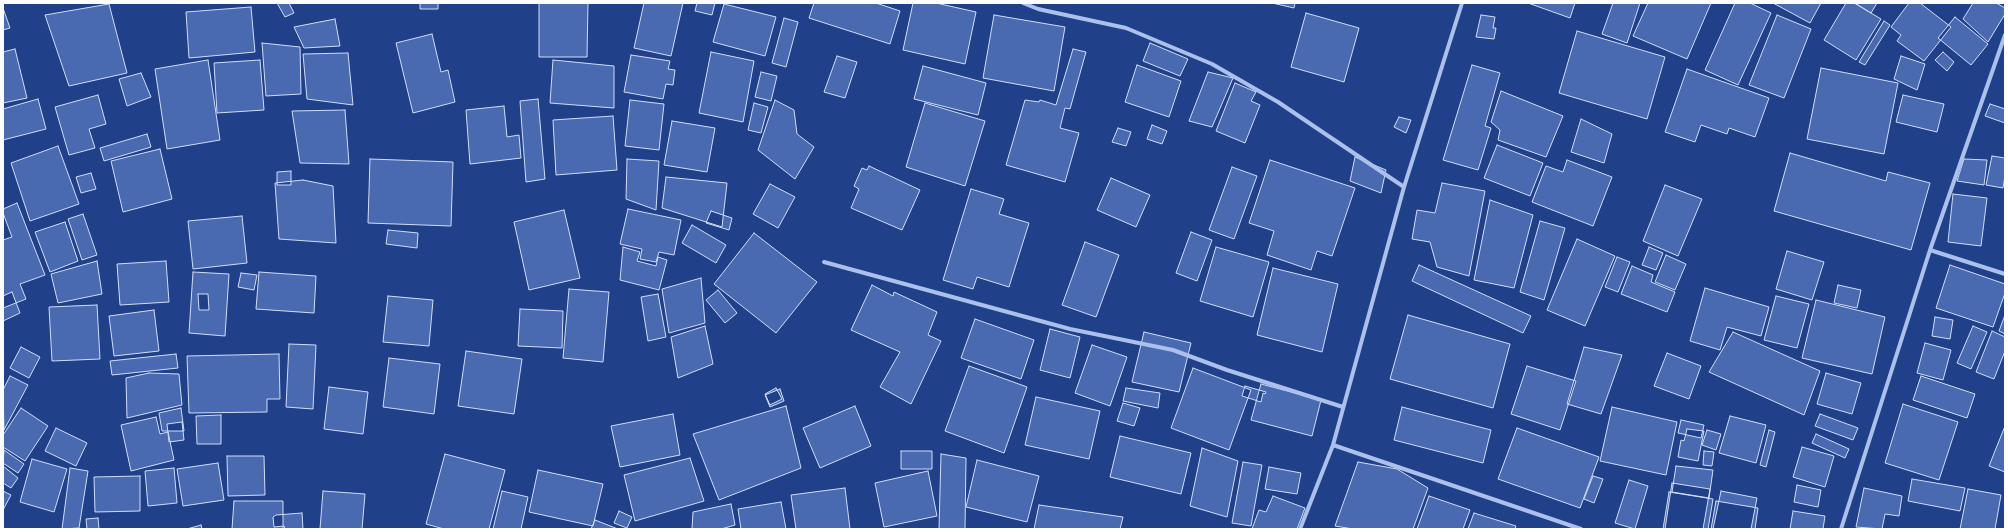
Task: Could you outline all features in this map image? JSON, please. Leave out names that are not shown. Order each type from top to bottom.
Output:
[{"type":"street","points":[[1023,3],[1038,9],[1126,28],[1212,64],[1278,102],[1404,187]]},
{"type":"street","points":[[1300,529],[1333,445],[1404,187],[1462,3]]},
{"type":"street","points":[[1841,529],[1930,250],[2005,35]]},
{"type":"street","points":[[1930,250],[2005,274]]},
{"type":"street","points":[[824,262],[1070,329],[1173,350],[1227,370],[1343,407]]},
{"type":"street","points":[[1333,445],[1581,529]]},
{"type":"building","points":[[277,3],[289,3],[294,13],[285,17]]},
{"type":"building","points":[[420,3],[438,3],[438,9],[420,9]]},
{"type":"building","points":[[539,3],[588,3],[587,57],[539,57]]},
{"type":"building","points":[[644,3],[683,3],[671,56],[634,48]]},
{"type":"building","points":[[697,3],[715,3],[712,15],[695,11]]},
{"type":"building","points":[[814,3],[876,3],[900,11],[890,44],[809,18]]},
{"type":"building","points":[[913,3],[936,3],[976,12],[965,64],[903,50]]},
{"type":"building","points":[[1272,3],[1295,3],[1294,8]]},
{"type":"building","points":[[1528,3],[1575,3],[1570,18]]},
{"type":"building","points":[[1613,3],[1640,3],[1627,43],[1602,34]]},
{"type":"building","points":[[1648,3],[1711,3],[1687,59],[1633,36]]},
{"type":"building","points":[[1735,3],[1750,3],[1771,13],[1738,85],[1705,70]]},
{"type":"building","points":[[1773,3],[1821,3],[1810,23]]},
{"type":"building","points":[[1846,3],[1854,3],[1881,19],[1856,60],[1824,40]]},
{"type":"building","points":[[1855,3],[1877,3],[1871,13]]},
{"type":"building","points":[[1909,3],[1920,3],[1951,27],[1924,61],[1897,41],[1901,35],[1891,27]]},
{"type":"building","points":[[1973,3],[1996,3],[2005,8],[2005,14],[1988,42],[1963,19]]},
{"type":"building","points":[[109,4],[127,73],[69,86],[45,15]]},
{"type":"building","points":[[724,4],[776,17],[765,56],[713,42]]},
{"type":"building","points":[[251,7],[255,52],[189,58],[186,12]]},
{"type":"building","points":[[3,8],[10,28],[3,30]]},
{"type":"building","points":[[1306,13],[1359,28],[1344,82],[1291,67]]},
{"type":"building","points":[[994,15],[1065,27],[1054,91],[983,78]]},
{"type":"building","points":[[1481,15],[1495,17],[1493,28],[1496,28],[1494,39],[1476,37]]},
{"type":"building","points":[[1777,15],[1811,29],[1784,98],[1749,85]]},
{"type":"building","points":[[1955,17],[1988,44],[1971,65],[1938,38]]},
{"type":"building","points":[[784,18],[798,22],[786,67],[772,63]]},
{"type":"building","points":[[335,19],[340,46],[304,48],[294,27]]},
{"type":"building","points":[[1884,21],[1890,25],[1865,65],[1859,62]]},
{"type":"building","points":[[1577,31],[1665,57],[1647,119],[1559,93]]},
{"type":"building","points":[[432,34],[441,72],[448,70],[455,102],[413,113],[396,43]]},
{"type":"building","points":[[262,43],[300,47],[301,94],[266,96]]},
{"type":"building","points":[[1150,43],[1188,59],[1180,76],[1143,61]]},
{"type":"building","points":[[15,49],[27,98],[3,103],[3,52]]},
{"type":"building","points":[[1073,49],[1086,52],[1070,109],[1065,108],[1060,128],[1079,133],[1065,182],[1006,165],[1025,100],[1039,102],[1040,100],[1056,105]]},
{"type":"building","points":[[711,52],[754,61],[743,122],[699,113]]},
{"type":"building","points":[[1943,52],[1954,62],[1947,71],[1935,60]]},
{"type":"building","points":[[348,53],[353,105],[307,99],[303,54]]},
{"type":"building","points":[[631,55],[670,61],[668,69],[675,70],[673,85],[666,84],[663,99],[624,92]]},
{"type":"building","points":[[837,56],[857,62],[845,98],[824,92]]},
{"type":"building","points":[[1901,56],[1925,64],[1917,90],[1894,79]]},
{"type":"building","points":[[208,60],[220,140],[167,149],[155,69]]},
{"type":"building","points":[[260,60],[264,110],[217,113],[214,63]]},
{"type":"building","points":[[553,60],[614,66],[614,108],[550,103]]},
{"type":"building","points":[[1137,65],[1181,81],[1169,117],[1125,102]]},
{"type":"building","points":[[1472,65],[1500,73],[1485,126],[1491,128],[1478,170],[1443,160]]},
{"type":"building","points":[[923,66],[986,83],[978,115],[914,99]]},
{"type":"building","points":[[1821,68],[1898,83],[1884,154],[1807,139]]},
{"type":"building","points":[[1687,69],[1769,98],[1755,137],[1729,128],[1727,134],[1701,125],[1695,142],[1665,132]]},
{"type":"building","points":[[761,72],[777,76],[771,101],[755,97]]},
{"type":"building","points":[[1208,72],[1233,78],[1212,127],[1189,121]]},
{"type":"building","points":[[141,73],[151,97],[127,106],[119,79]]},
{"type":"building","points":[[1235,83],[1256,92],[1251,101],[1260,105],[1245,143],[1216,131]]},
{"type":"building","points":[[1501,91],[1563,116],[1546,157],[1498,140],[1500,130],[1491,122]]},
{"type":"building","points":[[98,95],[106,124],[89,129],[95,148],[69,155],[55,107]]},
{"type":"building","points":[[1903,95],[1944,104],[1937,132],[1896,122]]},
{"type":"building","points":[[38,99],[46,129],[3,140],[3,109]]},
{"type":"building","points":[[538,99],[545,179],[526,182],[520,101]]},
{"type":"building","points":[[630,100],[664,104],[659,150],[625,146]]},
{"type":"building","points":[[775,100],[794,110],[797,134],[814,147],[795,179],[758,150]]},
{"type":"building","points":[[754,103],[768,107],[761,133],[748,130]]},
{"type":"building","points":[[925,103],[985,121],[965,186],[906,167]]},
{"type":"building","points":[[1990,104],[2005,109],[2005,123],[1985,116]]},
{"type":"building","points":[[504,106],[507,137],[519,135],[521,158],[470,164],[466,110]]},
{"type":"building","points":[[345,110],[349,164],[300,163],[292,111]]},
{"type":"building","points":[[613,116],[617,170],[556,175],[553,120]]},
{"type":"building","points":[[1399,117],[1411,120],[1406,133],[1394,127]]},
{"type":"building","points":[[1581,119],[1612,134],[1604,163],[1571,152]]},
{"type":"building","points":[[672,121],[715,128],[707,172],[664,165]]},
{"type":"building","points":[[1152,125],[1167,131],[1162,144],[1147,139]]},
{"type":"building","points":[[1118,128],[1131,132],[1126,146],[1112,142]]},
{"type":"building","points":[[147,134],[151,147],[104,161],[100,148]]},
{"type":"building","points":[[1497,145],[1543,163],[1530,196],[1484,178]]},
{"type":"building","points":[[58,146],[79,204],[30,221],[11,163]]},
{"type":"building","points":[[160,149],[172,199],[123,212],[111,161]]},
{"type":"building","points":[[1790,153],[1886,181],[1888,172],[1930,183],[1911,250],[1774,211]]},
{"type":"building","points":[[1992,156],[2005,158],[2003,188],[1986,185]]},
{"type":"building","points":[[1355,157],[1386,170],[1381,193],[1350,181]]},
{"type":"building","points":[[370,159],[453,162],[451,226],[368,223]]},
{"type":"building","points":[[627,159],[659,161],[656,210],[626,199]]},
{"type":"building","points":[[1964,159],[1987,160],[1984,185],[1957,181]]},
{"type":"building","points":[[1270,160],[1355,188],[1332,256],[1317,251],[1311,270],[1267,255],[1274,231],[1249,223]]},
{"type":"building","points":[[1567,160],[1612,177],[1593,226],[1532,202],[1546,166],[1563,172]]},
{"type":"building","points":[[869,166],[920,190],[902,230],[851,208],[859,189],[854,186],[862,168],[867,170]]},
{"type":"building","points":[[1232,167],[1257,176],[1234,239],[1209,230]]},
{"type":"building","points":[[291,171],[291,185],[277,185],[277,172]]},
{"type":"building","points":[[91,173],[96,189],[81,193],[76,177]]},
{"type":"building","points":[[666,177],[727,183],[722,227],[662,208]]},
{"type":"building","points":[[1111,178],[1150,195],[1136,227],[1097,210]]},
{"type":"building","points":[[303,180],[333,186],[336,243],[279,239],[275,183]]},
{"type":"building","points":[[1442,183],[1485,191],[1469,276],[1437,267],[1430,242],[1412,239],[1417,210],[1435,213]]},
{"type":"building","points":[[770,184],[795,197],[778,228],[753,214]]},
{"type":"building","points":[[1665,185],[1702,199],[1678,256],[1643,241]]},
{"type":"building","points":[[971,189],[1004,199],[999,214],[1029,223],[1009,287],[977,277],[973,289],[943,280]]},
{"type":"building","points":[[1953,194],[1987,198],[1981,246],[1948,242]]},
{"type":"building","points":[[1490,200],[1533,215],[1514,288],[1474,280]]},
{"type":"building","points":[[17,203],[45,275],[20,284],[26,299],[3,308],[3,240],[12,237],[3,213],[3,209]]},
{"type":"building","points":[[628,209],[681,220],[674,255],[659,252],[656,262],[640,259],[642,249],[620,244]]},
{"type":"building","points":[[564,210],[580,278],[529,290],[514,222]]},
{"type":"building","points":[[711,211],[732,218],[729,230],[706,223]]},
{"type":"building","points":[[83,214],[97,255],[82,260],[68,219]]},
{"type":"building","points":[[242,216],[247,263],[193,269],[188,221]]},
{"type":"building","points":[[1540,221],[1565,228],[1544,300],[1520,292]]},
{"type":"building","points":[[65,222],[78,261],[50,272],[35,232]]},
{"type":"building","points":[[692,225],[726,245],[716,263],[682,243]]},
{"type":"building","points":[[388,230],[418,233],[417,248],[386,244]]},
{"type":"building","points":[[1191,232],[1212,240],[1197,281],[1176,273]]},
{"type":"building","points":[[754,233],[817,282],[776,333],[714,284]]},
{"type":"building","points":[[1577,239],[1615,256],[1585,326],[1547,310]]},
{"type":"building","points":[[1085,242],[1119,255],[1096,317],[1062,305]]},
{"type":"building","points":[[623,247],[640,252],[637,261],[656,266],[658,257],[667,260],[659,290],[620,280]]},
{"type":"building","points":[[1216,247],[1269,262],[1253,317],[1200,301]]},
{"type":"building","points":[[1649,247],[1663,253],[1656,270],[1642,265]]},
{"type":"building","points":[[1787,251],[1824,262],[1812,300],[1776,289]]},
{"type":"building","points":[[1666,255],[1686,264],[1675,290],[1655,282]]},
{"type":"building","points":[[1617,257],[1630,262],[1618,292],[1605,287]]},
{"type":"building","points":[[97,261],[102,294],[58,303],[51,274]]},
{"type":"building","points":[[166,261],[169,302],[120,305],[117,264]]},
{"type":"building","points":[[1419,265],[1531,316],[1523,333],[1412,281]]},
{"type":"building","points":[[1950,265],[2005,284],[2005,293],[1993,327],[1936,308]]},
{"type":"building","points":[[1632,266],[1653,275],[1651,282],[1675,292],[1667,312],[1621,294]]},
{"type":"building","points":[[1273,268],[1338,284],[1322,352],[1257,335]]},
{"type":"building","points":[[193,272],[229,274],[225,336],[189,333]]},
{"type":"building","points":[[259,272],[316,276],[314,313],[256,309]]},
{"type":"building","points":[[241,273],[257,275],[254,290],[238,287]]},
{"type":"building","points":[[701,278],[705,323],[669,333],[662,289]]},
{"type":"building","points":[[872,285],[893,296],[894,292],[937,312],[928,335],[941,341],[911,404],[880,387],[900,352],[851,330]]},
{"type":"building","points":[[1838,285],[1861,290],[1857,308],[1834,303]]},
{"type":"building","points":[[1705,288],[1769,307],[1761,336],[1727,327],[1720,350],[1690,341]]},
{"type":"building","points":[[569,289],[609,292],[603,362],[563,358]]},
{"type":"building","points":[[718,290],[737,313],[725,323],[706,300]]},
{"type":"building","points":[[12,292],[20,313],[3,321],[3,296]]},
{"type":"building","points":[[198,294],[208,294],[209,310],[199,310]]},
{"type":"building","points":[[658,294],[666,337],[648,341],[641,297]]},
{"type":"building","points":[[388,296],[433,300],[429,346],[383,342]]},
{"type":"building","points":[[1776,296],[1809,304],[1797,348],[1764,340]]},
{"type":"building","points":[[1816,300],[1885,317],[1872,374],[1802,358]]},
{"type":"building","points":[[97,305],[100,359],[52,361],[49,307]]},
{"type":"building","points":[[520,309],[563,311],[562,348],[518,346]]},
{"type":"building","points":[[154,310],[159,351],[114,356],[109,316]]},
{"type":"building","points":[[1408,315],[1510,344],[1493,408],[1390,379]]},
{"type":"building","points":[[2005,315],[2005,334],[1999,331]]},
{"type":"building","points":[[1935,317],[1953,320],[1950,339],[1932,336]]},
{"type":"building","points":[[975,319],[1034,340],[1021,379],[961,358]]},
{"type":"building","points":[[705,326],[713,364],[678,378],[671,337]]},
{"type":"building","points":[[1973,326],[1987,332],[1971,369],[1957,363]]},
{"type":"building","points":[[1050,329],[1080,337],[1070,378],[1040,370]]},
{"type":"building","points":[[1992,331],[2005,337],[2005,351],[1994,379],[1976,372]]},
{"type":"building","points":[[1144,332],[1191,343],[1179,392],[1132,382]]},
{"type":"building","points":[[1733,332],[1820,371],[1804,415],[1709,372]]},
{"type":"building","points":[[1925,343],[1951,350],[1943,380],[1917,373]]},
{"type":"building","points":[[289,344],[316,345],[313,409],[286,407]]},
{"type":"building","points":[[1092,345],[1127,357],[1110,406],[1075,393]]},
{"type":"building","points":[[21,347],[40,357],[29,378],[10,368]]},
{"type":"building","points":[[1584,347],[1622,355],[1601,414],[1567,404]]},
{"type":"building","points":[[466,351],[522,359],[514,414],[458,406]]},
{"type":"building","points":[[1667,353],[1701,366],[1689,399],[1654,386]]},
{"type":"building","points":[[176,354],[178,368],[112,375],[110,361]]},
{"type":"building","points":[[279,354],[280,399],[267,399],[267,412],[189,413],[187,356]]},
{"type":"building","points":[[389,358],[440,364],[434,414],[383,407]]},
{"type":"building","points":[[969,366],[1027,387],[1004,453],[945,431]]},
{"type":"building","points":[[1527,366],[1576,381],[1560,430],[1511,414]]},
{"type":"building","points":[[1193,368],[1251,390],[1229,450],[1171,428]]},
{"type":"building","points":[[149,373],[179,374],[182,405],[127,418],[126,378]]},
{"type":"building","points":[[1826,373],[1861,383],[1852,414],[1817,404]]},
{"type":"building","points":[[10,376],[28,385],[4,430],[3,390]]},
{"type":"building","points":[[1921,376],[1975,394],[1967,418],[1913,400]]},
{"type":"building","points":[[1261,384],[1321,400],[1312,436],[1251,420]]},
{"type":"building","points":[[1245,386],[1266,392],[1265,394],[1263,393],[1261,402],[1242,396]]},
{"type":"building","points":[[329,387],[368,392],[363,434],[324,429]]},
{"type":"building","points":[[776,388],[782,399],[770,405],[765,394]]},
{"type":"building","points":[[1126,388],[1160,393],[1158,408],[1123,401]]},
{"type":"building","points":[[780,389],[784,401],[770,407],[765,395]]},
{"type":"building","points":[[1036,397],[1100,411],[1089,459],[1025,445]]},
{"type":"building","points":[[1123,403],[1140,408],[1134,426],[1117,421]]},
{"type":"building","points":[[1903,404],[1958,422],[1939,480],[1885,463]]},
{"type":"building","points":[[786,406],[801,468],[719,500],[693,434]]},
{"type":"building","points":[[855,406],[871,446],[820,468],[803,428]]},
{"type":"building","points":[[1402,407],[1491,430],[1483,463],[1394,440]]},
{"type":"building","points":[[1612,407],[1677,422],[1666,475],[1600,461]]},
{"type":"building","points":[[21,408],[48,426],[25,461],[3,447],[3,435]]},
{"type":"building","points":[[181,408],[184,431],[162,431],[159,413]]},
{"type":"building","points":[[673,414],[680,455],[620,467],[611,426]]},
{"type":"building","points":[[1820,414],[1858,428],[1853,440],[1815,426]]},
{"type":"building","points":[[221,415],[221,444],[197,444],[196,416]]},
{"type":"building","points":[[1730,416],[1766,425],[1756,463],[1719,453]]},
{"type":"building","points":[[156,417],[160,434],[168,432],[174,460],[131,471],[121,425]]},
{"type":"building","points":[[1681,420],[1704,425],[1701,438],[1678,433]]},
{"type":"building","points":[[182,422],[184,440],[169,442],[167,424]]},
{"type":"building","points":[[2005,426],[2005,472],[1989,466]]},
{"type":"building","points":[[56,428],[87,443],[76,466],[45,451]]},
{"type":"building","points":[[1517,428],[1599,457],[1580,508],[1498,479]]},
{"type":"building","points":[[1687,429],[1704,431],[1698,461],[1678,457],[1681,440],[1684,441]]},
{"type":"building","points":[[1707,430],[1721,434],[1716,450],[1702,445]]},
{"type":"building","points":[[1769,430],[1775,432],[1766,467],[1760,465]]},
{"type":"building","points":[[1816,434],[1849,449],[1845,458],[1812,443]]},
{"type":"building","points":[[1120,436],[1191,453],[1181,494],[1110,477]]},
{"type":"building","points":[[1802,447],[1834,456],[1825,487],[1793,477]]},
{"type":"building","points":[[1202,448],[1238,461],[1227,517],[1190,506]]},
{"type":"building","points":[[4,450],[24,464],[18,473],[3,463]]},
{"type":"building","points":[[901,451],[932,451],[932,469],[901,469]]},
{"type":"building","points":[[1704,451],[1714,452],[1712,466],[1703,465]]},
{"type":"building","points":[[445,454],[505,470],[489,529],[444,529],[426,524]]},
{"type":"building","points":[[941,454],[966,458],[965,529],[939,529]]},
{"type":"building","points":[[227,456],[264,456],[265,495],[228,496]]},
{"type":"building","points":[[690,458],[704,501],[635,521],[624,475]]},
{"type":"building","points":[[32,459],[67,469],[54,512],[20,502]]},
{"type":"building","points":[[977,460],[1039,476],[1027,522],[966,507]]},
{"type":"building","points":[[1243,462],[1262,465],[1251,526],[1232,523]]},
{"type":"building","points":[[1358,462],[1397,469],[1428,488],[1413,529],[1353,529],[1335,526]]},
{"type":"building","points":[[218,463],[224,500],[183,506],[177,469]]},
{"type":"building","points":[[3,466],[18,478],[11,488],[3,483]]},
{"type":"building","points":[[1676,466],[1713,470],[1709,498],[1672,492]]},
{"type":"building","points":[[1269,467],[1301,473],[1297,494],[1265,489]]},
{"type":"building","points":[[70,468],[88,471],[79,528],[62,529]]},
{"type":"building","points":[[174,468],[177,503],[148,506],[145,471]]},
{"type":"building","points":[[538,470],[603,484],[593,526],[529,512]]},
{"type":"building","points":[[928,471],[937,516],[884,527],[875,483]]},
{"type":"building","points":[[140,476],[140,511],[95,512],[94,477]]},
{"type":"building","points":[[1593,476],[1603,479],[1594,503],[1584,499]]},
{"type":"building","points":[[1912,479],[1965,488],[1960,511],[1908,501]]},
{"type":"building","points":[[1629,480],[1648,486],[1635,529],[1615,523]]},
{"type":"building","points":[[1672,483],[1710,489],[1703,529],[1665,529]]},
{"type":"building","points":[[1797,485],[1821,490],[1818,507],[1794,502]]},
{"type":"building","points":[[845,488],[850,529],[796,529],[791,495]]},
{"type":"building","points":[[1864,488],[1902,496],[1899,516],[1885,514],[1882,529],[1856,527]]},
{"type":"building","points":[[1968,489],[2001,495],[1995,529],[1960,529]]},
{"type":"building","points":[[3,491],[11,495],[3,510]]},
{"type":"building","points":[[323,491],[365,494],[362,529],[320,529]]},
{"type":"building","points":[[502,491],[528,497],[521,529],[493,529]]},
{"type":"building","points":[[1721,491],[1757,498],[1751,529],[1713,529]]},
{"type":"building","points":[[1669,492],[1713,499],[1708,529],[1663,529]]},
{"type":"building","points":[[1273,496],[1305,508],[1297,529],[1252,529],[1259,510],[1266,512]]},
{"type":"building","points":[[1429,496],[1470,510],[1463,529],[1417,529]]},
{"type":"building","points":[[234,501],[283,501],[283,529],[232,529]]},
{"type":"building","points":[[1716,501],[1758,508],[1755,529],[1711,529]]},
{"type":"building","points":[[781,502],[786,529],[741,529],[738,509]]},
{"type":"building","points":[[731,504],[735,525],[721,529],[692,529],[693,512]]},
{"type":"building","points":[[1039,505],[1123,517],[1120,529],[1034,529]]},
{"type":"building","points":[[619,511],[632,517],[627,528],[614,523]]},
{"type":"building","points":[[1793,511],[1825,516],[1823,529],[1790,529]]},
{"type":"building","points":[[302,513],[303,529],[285,529],[284,526],[274,527],[273,517],[276,515]]},
{"type":"building","points":[[1474,513],[1516,526],[1515,529],[1468,529]]},
{"type":"building","points":[[98,518],[99,529],[87,529],[86,519]]},
{"type":"building","points":[[595,520],[618,529],[591,529]]},
{"type":"building","points":[[201,525],[202,529],[187,529]]}]
